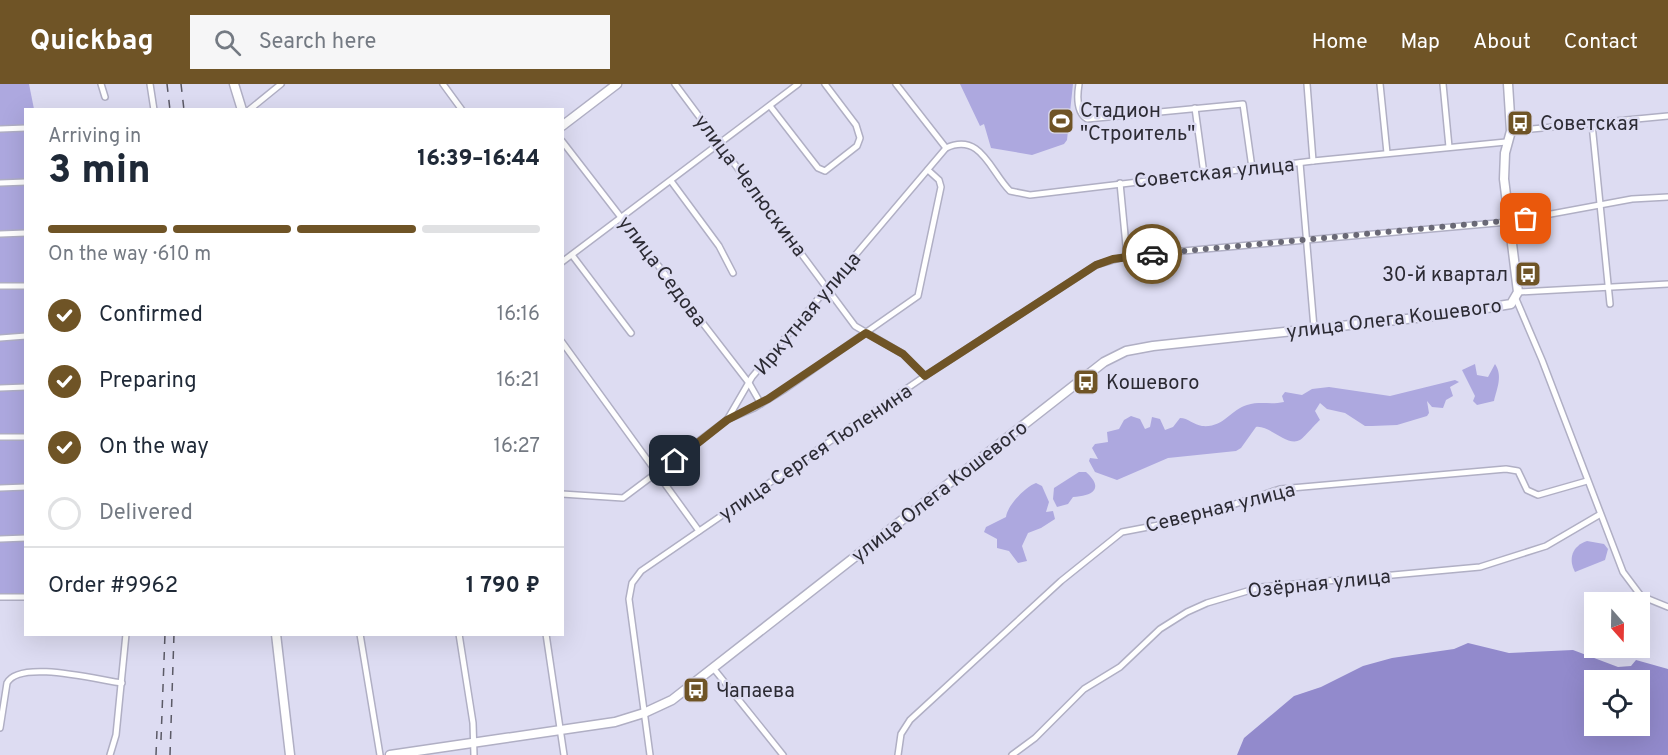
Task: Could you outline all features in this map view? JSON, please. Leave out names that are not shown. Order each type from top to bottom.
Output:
[{"type":"street","points":[[101,84],[105,97]]},
{"type":"street","points":[[150,84],[154,108]]},
{"type":"street","points":[[234,84],[241,108]]},
{"type":"street","points":[[251,108],[281,84]]},
{"type":"street","points":[[443,84],[461,108]]},
{"type":"street","points":[[564,124],[617,84]]},
{"type":"street","name":"улица Челюскина","points":[[675,84],[857,328],[903,354],[925,376]]},
{"type":"street","points":[[564,261],[623,219],[798,84]]},
{"type":"street","points":[[770,106],[818,168],[824,172],[857,146],[860,138],[856,125],[825,84]]},
{"type":"street","points":[[896,84],[946,148]]},
{"type":"street","points":[[1079,84],[1079,106],[1082,116],[1087,119],[1243,104],[1252,168]]},
{"type":"street","points":[[1307,84],[1313,161]]},
{"type":"street","points":[[1380,84],[1387,153]]},
{"type":"street","points":[[1443,84],[1449,147]]},
{"type":"street","points":[[1508,84],[1511,131],[1506,142],[1504,178],[1517,296],[1550,379],[1599,515],[1623,572],[1634,591],[1646,599],[1668,607]]},
{"type":"street","points":[[1195,108],[1204,174]]},
{"type":"street","points":[[1511,131],[1668,116]]},
{"type":"street","points":[[1592,124],[1610,304]]},
{"type":"street","points":[[0,129],[24,128]]},
{"type":"street","name":"Советская улица","points":[[946,148],[963,143],[979,150],[1005,187],[1015,194],[1030,195],[1313,161],[1506,142]]},
{"type":"street","name":"улица Седова","points":[[564,144],[749,383],[761,404]]},
{"type":"street","name":"Иркутная улица","points":[[564,494],[623,498],[727,420],[749,383],[827,287],[946,148]]},
{"type":"street","points":[[1300,163],[1314,328]]},
{"type":"street","points":[[727,420],[761,404],[866,333],[919,293],[941,187],[939,180],[928,170]]},
{"type":"street","points":[[671,181],[719,246],[733,273]]},
{"type":"street","points":[[0,183],[24,182]]},
{"type":"street","points":[[1120,183],[1127,256]]},
{"type":"street","name":"улица Сергея Тюленина","points":[[644,713],[629,599],[631,588],[641,571],[872,415],[925,376],[1092,268],[1127,256],[1508,222],[1632,199],[1668,198]]},
{"type":"street","points":[[0,234],[24,233]]},
{"type":"street","points":[[572,255],[632,333]]},
{"type":"street","points":[[1517,296],[1668,284]]},
{"type":"street","points":[[0,286],[24,286]]},
{"type":"street","name":"улица Олега Кошевого","points":[[390,755],[615,723],[644,713],[681,695],[1113,356],[1153,346],[1444,315],[1502,306],[1517,296]]},
{"type":"street","points":[[0,338],[24,336]]},
{"type":"street","points":[[564,345],[699,531]]},
{"type":"street","points":[[0,388],[24,387]]},
{"type":"street","points":[[0,437],[24,437]]},
{"type":"street","name":"Северная улица","points":[[898,755],[901,734],[910,720],[1061,581],[1122,532],[1190,519],[1280,489],[1319,484],[1506,468],[1518,471],[1527,490],[1536,495],[1587,481]]},
{"type":"street","points":[[0,488],[24,487]]},
{"type":"street","name":"Озёрная улица","points":[[1012,755],[1035,738],[1084,689],[1120,667],[1160,629],[1187,612],[1207,603],[1262,586],[1480,567],[1546,546],[1599,515]]},
{"type":"street","points":[[0,539],[24,538]]},
{"type":"street","points":[[0,597],[24,597]]},
{"type":"street","points":[[110,755],[115,743],[126,636]]},
{"type":"street","points":[[276,636],[290,755]]},
{"type":"street","points":[[360,636],[380,755]]},
{"type":"street","points":[[459,636],[473,723],[474,755]]},
{"type":"street","points":[[546,636],[564,755]]},
{"type":"street","points":[[714,669],[783,755]]},
{"type":"street","points":[[0,728],[7,683],[12,676],[30,670],[122,683]]},
{"type":"street","points":[[0,680],[7,683]]},
{"type":"street","points":[[644,713],[650,755]]},
{"type":"shaded area","points":[[0,84],[29,84],[34,108],[24,108],[24,600],[0,600]]},
{"type":"shaded area","points":[[960,84],[1073,84],[1067,140],[1064,144],[1032,155],[991,148],[984,124],[980,126]]},
{"type":"shaded area","points":[[1475,364],[1477,375],[1488,377],[1495,364],[1499,373],[1499,382],[1494,401],[1477,405],[1473,401],[1475,396],[1462,370]]},
{"type":"shaded area","points":[[1455,380],[1459,382],[1450,387],[1453,396],[1446,400],[1443,408],[1432,407],[1427,401],[1429,413],[1427,416],[1397,425],[1365,426],[1345,413],[1327,409],[1320,403],[1315,411],[1320,420],[1300,440],[1290,441],[1267,429],[1256,427],[1241,448],[1236,451],[1168,458],[1117,480],[1095,472],[1089,461],[1090,458],[1098,459],[1092,448],[1095,444],[1108,442],[1107,432],[1119,429],[1124,420],[1131,416],[1140,419],[1145,429],[1150,427],[1152,417],[1160,419],[1165,430],[1173,427],[1180,418],[1202,426],[1210,426],[1221,422],[1247,405],[1284,402],[1282,396],[1285,392],[1302,395],[1312,389],[1329,387],[1390,396]]},
{"type":"shaded area","points":[[1079,472],[1086,472],[1092,478],[1095,483],[1094,490],[1086,495],[1073,497],[1068,504],[1057,507],[1053,499],[1054,488]]},
{"type":"shaded area","points":[[1036,483],[1042,486],[1049,502],[1046,512],[1053,511],[1055,519],[1028,533],[1022,546],[1027,561],[1018,563],[1009,551],[997,548],[997,539],[984,532],[986,527],[1006,517],[1017,497]]},
{"type":"shaded area","points":[[1587,541],[1604,544],[1608,549],[1605,560],[1575,572],[1572,562],[1573,553],[1578,546]]},
{"type":"shaded area","points":[[1468,643],[1509,653],[1573,650],[1584,654],[1584,658],[1594,658],[1618,667],[1631,666],[1636,660],[1668,669],[1668,755],[1237,755],[1244,738],[1294,696],[1321,687],[1363,666],[1392,658],[1454,649]]},
{"type":"railway","points":[[167,84],[170,108]]},
{"type":"railway","points":[[181,84],[184,108]]},
{"type":"railway","points":[[161,740],[165,636]]},
{"type":"railway","points":[[170,755],[174,636]]},
{"type":"railway","points":[[156,755],[157,730]]},
{"type":"way so far","points":[[1152,254],[1526,219]]},
{"type":"place","name":"Стадион \"Строитель\"","points":[[1061,121]]},
{"type":"place","name":"Советская","points":[[1520,123]]},
{"type":"place","name":"30-й квартал","points":[[1528,274]]},
{"type":"place","name":"Кошевого","points":[[1086,382]]},
{"type":"place","name":"Чапаева","points":[[696,690]]},
{"type":"route","points":[[675,461],[727,420],[750,410],[785,389],[866,333],[903,354],[925,376],[1101,262],[1127,256],[1152,254]]}]
